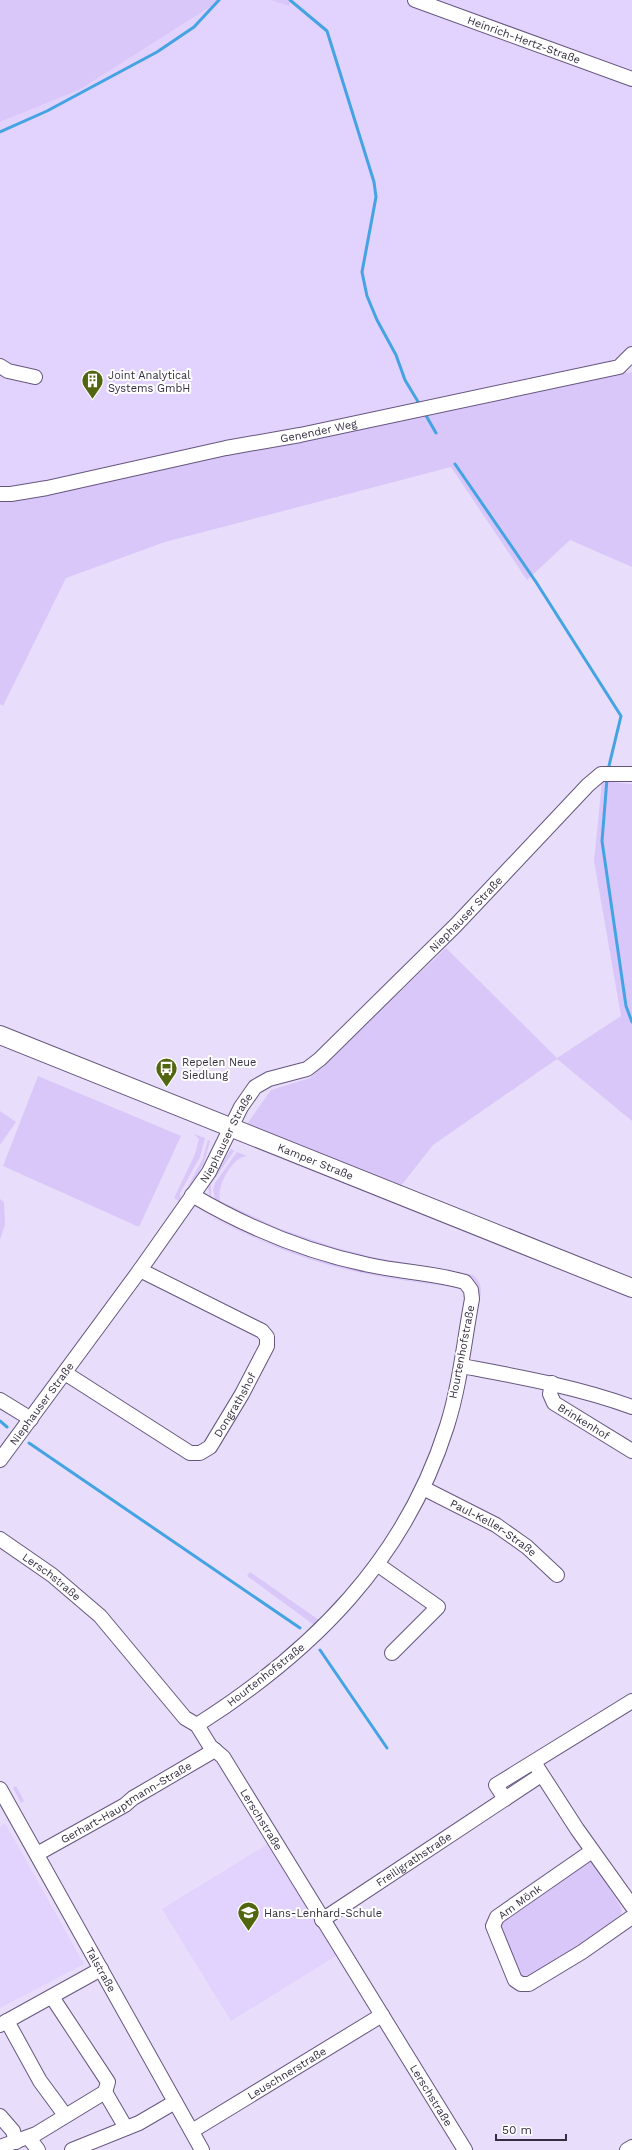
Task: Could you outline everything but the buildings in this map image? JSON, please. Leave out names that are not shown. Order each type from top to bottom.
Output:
[{"type":"main road","name":"Kamper Straße","points":[[0,1036],[632,1288]]},
{"type":"street","name":"Heinrich-Hertz-Straße","points":[[416,0],[632,80]]},
{"type":"street","name":"Genender Weg","points":[[0,494],[11,494],[47,488],[226,448],[300,435],[619,367],[632,354]]},
{"type":"street","points":[[0,366],[8,372],[36,377]]},
{"type":"street","name":"Niephauser Straße","points":[[0,1460],[140,1270],[209,1172],[241,1107],[255,1087],[269,1079],[307,1069],[320,1059],[456,925],[588,785],[601,774],[632,774]]},
{"type":"street","name":"Hourtenhofstraße","points":[[192,1195],[224,1214],[294,1244],[331,1256],[370,1265],[465,1282],[471,1290],[472,1299],[462,1366],[447,1425],[423,1488],[400,1531],[377,1564],[329,1621],[290,1659],[241,1698],[197,1725]]},
{"type":"street","name":"Dongrathshof","points":[[65,1373],[190,1453],[200,1452],[210,1447],[242,1394],[266,1346],[267,1338],[262,1332],[140,1270]]},
{"type":"street","name":"Brinkenhof","points":[[462,1366],[552,1383],[599,1395],[632,1407]]},
{"type":"street","name":"Brinkenhof","points":[[552,1383],[550,1394],[554,1403],[632,1451]]},
{"type":"street","points":[[0,1400],[31,1419]]},
{"type":"street","name":"Paul-Keller-Straße","points":[[423,1488],[496,1525],[527,1547],[557,1575]]},
{"type":"street","name":"Lerschstraße","points":[[0,1539],[52,1575],[100,1616],[185,1718],[197,1725],[210,1746],[223,1756],[322,1920],[382,2014],[465,2150]]},
{"type":"street","points":[[377,1564],[438,1607],[392,1653]]},
{"type":"street","points":[[505,1799],[496,1785],[632,1701]]},
{"type":"street","name":"Gerhart-Hauptmann-Straße","points":[[37,1854],[125,1805],[133,1798],[215,1750]]},
{"type":"street","points":[[534,1762],[541,1775],[592,1851],[632,1906]]},
{"type":"street","name":"Freiligrathstraße","points":[[322,1920],[541,1775]]},
{"type":"street","name":"Talstraße","points":[[0,1789],[202,2150]]},
{"type":"street","name":"Am Mönk","points":[[592,1851],[497,1917],[493,1926],[515,1980],[521,1984],[529,1984],[582,1952],[632,1917]]},
{"type":"street","points":[[65,2115],[40,2081],[4,2023],[101,1969]]},
{"type":"street","points":[[0,2147],[23,2140],[105,2092],[108,2082],[52,1997]]},
{"type":"street","name":"Leuschnerstraße","points":[[192,2132],[382,2014]]},
{"type":"street","points":[[105,2092],[126,2128]]},
{"type":"street","points":[[72,2150],[126,2128],[175,2102]]},
{"type":"street","points":[[0,2116],[23,2140],[38,2150]]},
{"type":"street","points":[[627,2150],[632,2147]]},
{"type":"shaded area","points":[[0,0],[221,0],[79,90],[0,122]]},
{"type":"shaded area","points":[[221,0],[270,0],[289,6],[291,0],[632,0],[632,364],[16,490],[0,489],[0,122],[79,90]]},
{"type":"shaded area","points":[[270,0],[291,0],[289,6]]},
{"type":"shaded area","points":[[619,367],[627,373],[632,372],[632,567],[570,540],[527,580],[451,467],[165,542],[66,578],[3,706],[0,704],[0,494]]},
{"type":"shaded area","points":[[602,781],[632,784],[632,1121],[557,1059],[433,1145],[400,1187],[247,1124],[271,1090],[310,1078],[446,948],[557,1058],[621,1016],[594,861]]},
{"type":"shaded area","points":[[38,1076],[181,1136],[139,1227],[3,1166]]},
{"type":"shaded area","points":[[0,1111],[16,1122],[0,1145]]},
{"type":"shaded area","points":[[194,1134],[205,1138],[200,1157],[180,1193],[181,1202],[174,1198],[195,1154],[199,1139]]},
{"type":"shaded area","points":[[208,1140],[210,1141],[204,1163],[184,1198],[183,1196],[203,1158]]},
{"type":"shaded area","points":[[231,1149],[234,1151],[211,1184],[210,1199],[208,1187],[210,1182]]},
{"type":"shaded area","points":[[237,1152],[247,1156],[236,1161],[226,1174],[220,1188],[220,1201],[278,1228],[334,1247],[372,1257],[473,1275],[481,1287],[481,1295],[477,1309],[478,1289],[471,1279],[405,1267],[303,1243],[216,1202],[213,1190],[215,1183]]},
{"type":"shaded area","points":[[0,1199],[4,1202],[5,1224],[0,1240]]},
{"type":"shaded area","points":[[200,1212],[261,1240],[313,1259],[377,1275],[459,1288],[377,1276],[312,1260],[263,1242]]},
{"type":"shaded area","points":[[250,1572],[319,1620],[314,1625],[247,1576]]},
{"type":"shaded area","points":[[16,1786],[24,1801],[21,1803],[13,1788]]},
{"type":"shaded area","points":[[5,1823],[84,1964],[0,2008],[0,1827]]},
{"type":"shaded area","name":"Hans-Lenhard-Schule","points":[[268,1844],[336,1956],[231,2021],[162,1909]]},
{"type":"shaded area","points":[[586,1860],[590,1861],[595,1866],[621,1907],[621,1914],[618,1921],[600,1935],[553,1964],[527,1976],[520,1977],[498,1928],[500,1921]]},
{"type":"waterway","points":[[0,132],[47,111],[157,52],[194,27],[219,0]]},
{"type":"waterway","points":[[290,0],[327,31],[374,182],[376,197],[362,272],[367,296],[377,320],[396,355],[405,380],[420,405]]},
{"type":"waterway","points":[[424,412],[436,433]]},
{"type":"waterway","points":[[455,464],[536,582],[621,716],[608,770]]},
{"type":"waterway","points":[[607,779],[602,841],[626,1006],[632,1022]]},
{"type":"waterway","points":[[0,1421],[7,1427]]},
{"type":"waterway","points":[[29,1443],[300,1628]]},
{"type":"waterway","points":[[320,1650],[387,1748]]},
{"type":"place","name":"Joint Analytical Systems GmbH","points":[[93,400]]},
{"type":"place","name":"Repelen Neue Siedlung","points":[[167,1088]]},
{"type":"place","name":"Hans-Lenhard-Schule","points":[[249,1932]]}]
